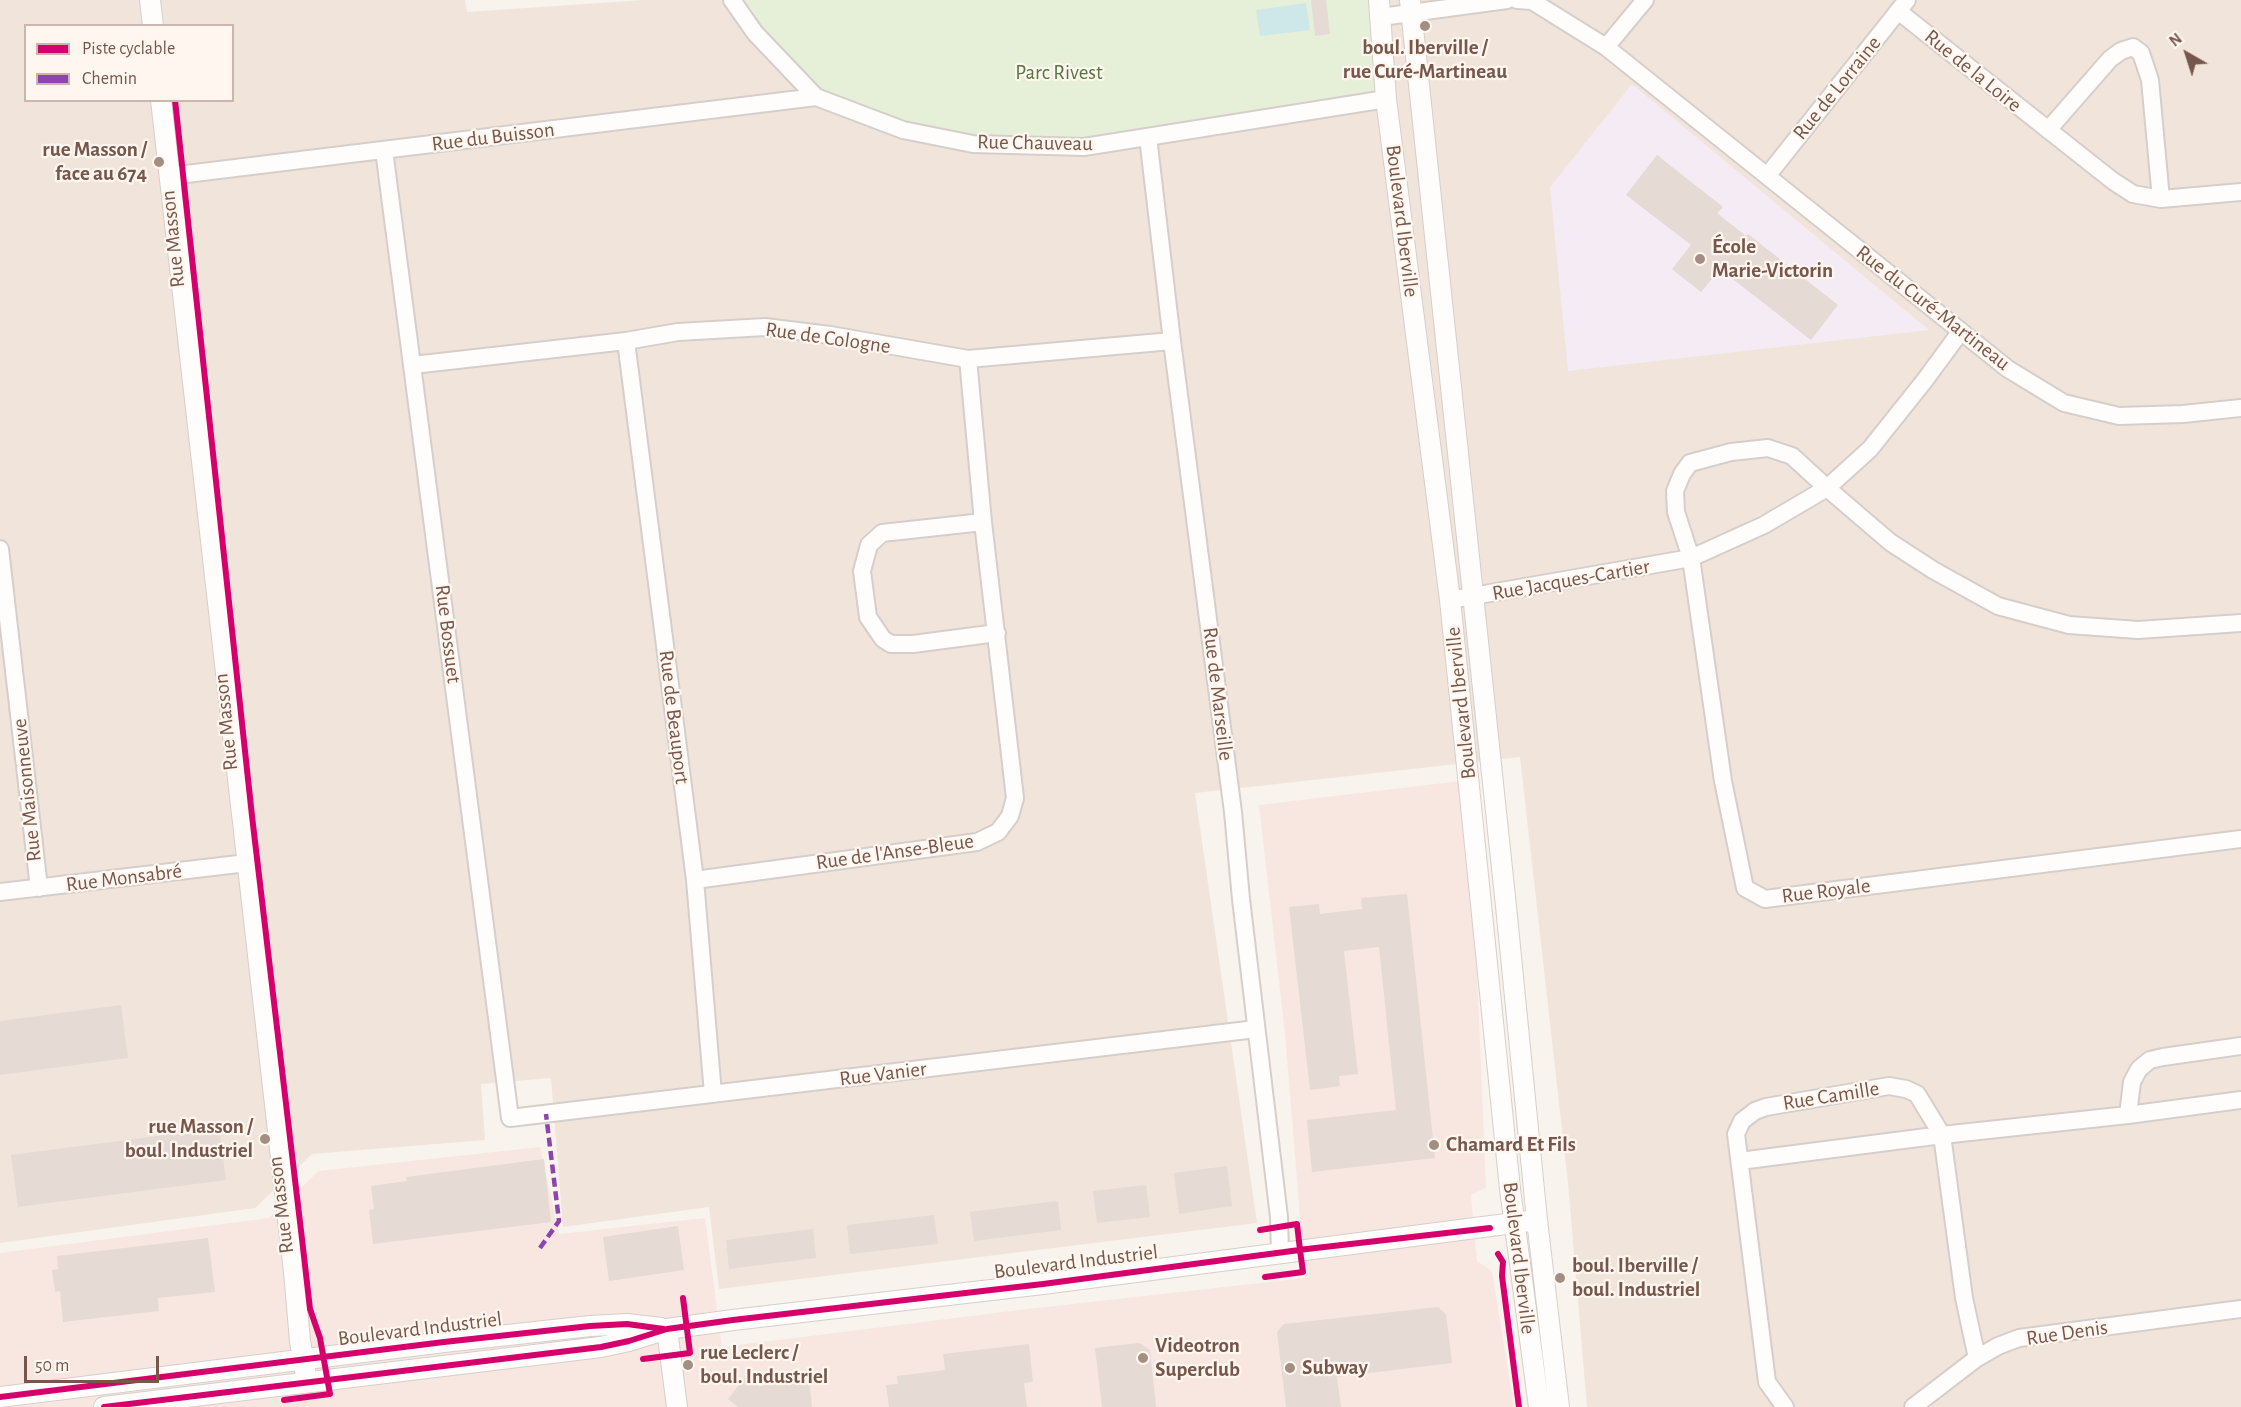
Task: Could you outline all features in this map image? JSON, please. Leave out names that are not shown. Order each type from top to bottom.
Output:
[{"type":"street","points":[[150,0],[153,24]]},
{"type":"street","name":"Rue Chauveau","points":[[732,0],[755,33],[816,97],[903,130],[973,144],[1084,147],[1386,99]]},
{"type":"street","points":[[1380,8],[1507,0]]},
{"type":"street","name":"Rue du Curé-Martineau","points":[[1517,0],[1532,1],[1606,47],[2008,369],[2064,403],[2119,416],[2183,414],[2241,408]]},
{"type":"street","points":[[1606,47],[1645,0]]},
{"type":"street","name":"Boulevard Iberville","points":[[1410,6],[1537,1220],[1559,1407]]},
{"type":"street","name":"Rue de la Loire","points":[[1903,6],[2048,130],[2113,182],[2133,194],[2161,199],[2241,192]]},
{"type":"street","name":"Rue de Lorraine","points":[[1767,176],[1903,6]]},
{"type":"street","name":"Boulevard Iberville","points":[[1380,8],[1386,99],[1450,600],[1510,1189],[1539,1407]]},
{"type":"street","points":[[2048,130],[2110,59],[2133,47],[2141,53],[2150,80],[2161,199]]},
{"type":"street","name":"Rue du Buisson","points":[[170,176],[816,97]]},
{"type":"street","name":"Rue Masson","points":[[161,102],[307,1382]]},
{"type":"street","name":"Rue de Marseille","points":[[1148,137],[1233,812],[1278,1210],[1280,1252]]},
{"type":"street","name":"Rue Bossuet","points":[[384,150],[510,1118]]},
{"type":"street","name":"Rue de Cologne","points":[[413,365],[626,341],[678,332],[765,327],[830,335],[968,359],[1172,340]]},
{"type":"street","name":"Rue Jacques-Cartier","points":[[1450,600],[1691,558],[1764,525],[1827,488],[1870,449],[1961,332]]},
{"type":"street","name":"Rue de Beauport","points":[[626,341],[694,880],[713,1094]]},
{"type":"street","name":"Rue de l'Anse-Bleue","points":[[694,880],[977,842],[998,832],[1010,816],[1015,798],[983,522],[968,359]]},
{"type":"street","points":[[1691,558],[1676,512],[1675,491],[1682,474],[1690,463],[1731,452],[1768,448],[1792,456],[1890,542],[1933,570],[1998,606],[2069,626],[2138,630],[2241,623]]},
{"type":"street","points":[[983,522],[882,532],[869,545],[862,571],[868,617],[883,639],[891,644],[913,644],[997,633]]},
{"type":"street","name":"Rue Maisonneuve","points":[[0,549],[39,888]]},
{"type":"street","name":"Rue Royale","points":[[1691,558],[1723,781],[1745,888],[1766,899],[2241,839]]},
{"type":"street","name":"Rue Monsabré","points":[[0,892],[247,863]]},
{"type":"street","name":"Rue Vanier","points":[[510,1118],[1256,1029]]},
{"type":"street","points":[[2128,1115],[2132,1082],[2139,1069],[2150,1060],[2241,1046]]},
{"type":"street","name":"Rue Camille","points":[[1785,1407],[1767,1382],[1736,1134],[1742,1121],[1755,1111],[1766,1107],[1889,1086],[1917,1094],[1942,1135],[1964,1298],[1977,1358]]},
{"type":"street","points":[[1740,1161],[2241,1100]]},
{"type":"street","name":"Boulevard Industriel","points":[[104,1407],[601,1347],[636,1340],[667,1329],[1043,1284],[1537,1220]]},
{"type":"street","name":"Rue Denis","points":[[1913,1407],[1977,1358],[1998,1346],[2019,1338],[2241,1309]]},
{"type":"street","name":"Boulevard Industriel","points":[[0,1397],[590,1326],[627,1324],[667,1329]]},
{"type":"street","points":[[667,1329],[677,1407]]},
{"type":"shaded area","points":[[0,0],[465,0],[467,12],[644,0],[2241,0],[2241,1407],[1587,1407],[1568,1183],[1520,757],[1195,793],[1257,1223],[719,1289],[709,1207],[563,1227],[551,1078],[481,1084],[485,1140],[312,1154],[255,1208],[0,1243]]},
{"type":"shaded area","name":"École Marie-Victorin","points":[[1632,84],[1929,330],[1568,371],[1550,187]]},
{"type":"shaded area","points":[[1469,780],[1486,1188],[1471,1195],[1477,1261],[1492,1271],[1514,1407],[0,1407],[0,1253],[269,1218],[319,1171],[540,1147],[559,1234],[705,1218],[722,1347],[1019,1310],[1305,1278],[1285,1034],[1259,805]]},
{"type":"green space","name":"Parc Rivest","points":[[733,0],[1380,0],[1386,99],[1084,146],[973,144],[843,110],[793,73]]},
{"type":"water","points":[[1306,3],[1310,30],[1260,36],[1256,10]]},
{"type":"building","points":[[1311,0],[1326,0],[1330,34],[1315,36]]},
{"type":"building","points":[[1657,155],[1723,207],[1717,213],[1746,236],[1748,234],[1838,305],[1811,340],[1720,269],[1701,292],[1672,269],[1691,245],[1626,195]]},
{"type":"building","points":[[1407,894],[1435,1158],[1312,1172],[1307,1120],[1396,1110],[1379,947],[1344,951],[1358,1074],[1339,1076],[1340,1086],[1310,1090],[1289,907],[1319,904],[1320,914],[1362,909],[1361,898]]},
{"type":"building","points":[[121,1005],[128,1058],[0,1075],[0,1021]]},
{"type":"building","points":[[219,1128],[226,1180],[18,1207],[11,1155]]},
{"type":"building","points":[[544,1159],[551,1222],[373,1244],[369,1210],[374,1209],[371,1186],[407,1181],[406,1177]]},
{"type":"building","points":[[1227,1166],[1232,1206],[1179,1214],[1174,1173]]},
{"type":"building","points":[[1146,1185],[1150,1217],[1097,1223],[1093,1191]]},
{"type":"building","points":[[1058,1201],[1061,1230],[974,1241],[970,1212]]},
{"type":"building","points":[[934,1215],[938,1244],[850,1254],[847,1225]]},
{"type":"building","points":[[678,1226],[684,1270],[609,1281],[603,1237]]},
{"type":"building","points":[[813,1229],[816,1258],[729,1269],[726,1240]]},
{"type":"building","points":[[208,1238],[215,1292],[158,1298],[159,1311],[63,1322],[60,1291],[55,1292],[52,1270],[58,1269],[57,1256]]},
{"type":"building","points":[[1438,1307],[1446,1314],[1452,1363],[1337,1377],[1341,1407],[1286,1407],[1277,1332],[1284,1324]]},
{"type":"building","points":[[1139,1343],[1150,1350],[1156,1407],[1102,1407],[1095,1348]]},
{"type":"building","points":[[1029,1344],[1033,1382],[1024,1383],[1027,1407],[889,1407],[886,1385],[898,1384],[897,1376],[945,1370],[943,1354]]},
{"type":"building","points":[[746,1376],[759,1386],[809,1380],[812,1407],[738,1407],[728,1399]]},
{"type":"marked path","points":[[540,1248],[559,1221],[546,1114]]},
{"type":"cycle path","points":[[175,102],[252,816],[310,1309],[320,1338],[330,1394],[284,1400]]},
{"type":"cycle path","points":[[1260,1230],[1297,1224],[1303,1272],[1265,1277]]},
{"type":"cycle path","points":[[104,1407],[601,1347],[667,1329],[733,1320],[1490,1228]]},
{"type":"cycle path","points":[[1498,1254],[1503,1262],[1502,1276],[1519,1407]]},
{"type":"cycle path","points":[[643,1359],[690,1353],[683,1298]]},
{"type":"cycle path","points":[[0,1397],[590,1326],[627,1324],[664,1329]]},
{"type":"place","name":"boul. Iberville / rue Curé-Martineau","points":[[1425,26]]},
{"type":"place","name":"rue Masson / face au 674","points":[[159,162]]},
{"type":"place","name":"École Marie-Victorin","points":[[1700,259]]},
{"type":"place","name":"rue Masson / boul. Industriel","points":[[265,1139]]},
{"type":"place","name":"Chamard Et Fils","points":[[1434,1145]]},
{"type":"place","name":"boul. Iberville / boul. Industriel","points":[[1560,1278]]},
{"type":"place","name":"Videotron Superclub","points":[[1143,1358]]},
{"type":"place","name":"rue Leclerc / boul. Industriel","points":[[688,1365]]},
{"type":"place","name":"Subway","points":[[1290,1368]]}]
